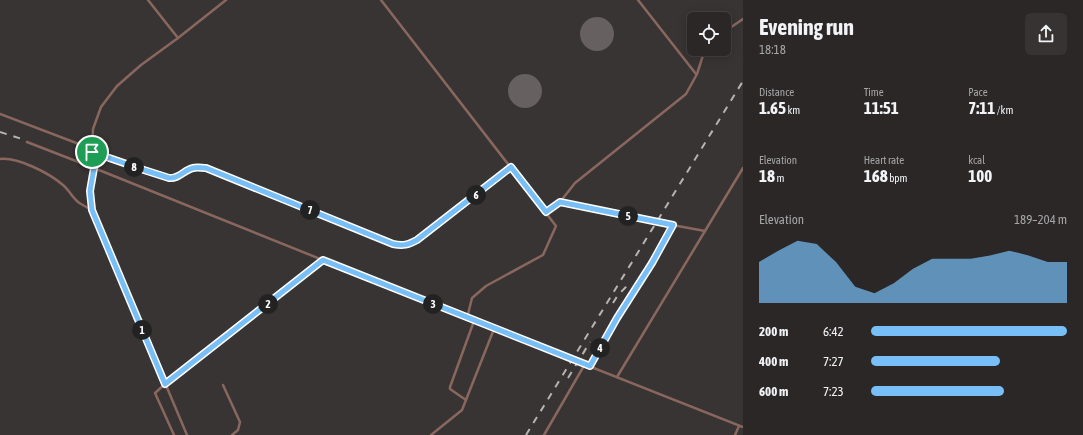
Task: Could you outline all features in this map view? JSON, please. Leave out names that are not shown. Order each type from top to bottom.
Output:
[{"type":"lane","points":[[148,0],[178,38]]},
{"type":"lane","points":[[187,435],[92,210],[90,191],[94,168],[92,150],[93,128],[101,107],[116,86],[226,0]]},
{"type":"lane","points":[[381,0],[556,226],[543,255],[486,286],[472,298],[467,318]]},
{"type":"lane","points":[[638,0],[697,74]]},
{"type":"lane","points":[[731,27],[743,19]]},
{"type":"lane","points":[[546,212],[560,202],[575,183],[686,94],[697,74],[703,56]]},
{"type":"lane","points":[[0,114],[144,170],[169,178],[178,177],[190,168],[206,168],[393,244],[402,246],[417,240],[511,167]]},
{"type":"lane","points":[[27,142],[743,427]]},
{"type":"lane","points":[[0,160],[6,159],[18,161],[48,174],[64,186],[78,201],[92,210]]},
{"type":"lane","points":[[616,377],[743,168]]},
{"type":"lane","points":[[560,202],[706,231]]},
{"type":"lane","points":[[590,366],[673,225]]},
{"type":"lane","points":[[174,435],[155,393],[323,260]]},
{"type":"lane","points":[[466,400],[453,392],[450,387],[474,321]]},
{"type":"lane","points":[[431,435],[462,410],[494,328]]},
{"type":"lane","points":[[544,435],[585,364]]},
{"type":"lane","points":[[223,385],[240,422],[238,430],[232,435]]},
{"type":"lane","points":[[735,435],[739,426]]},
{"type":"building","points":[[600,17],[609,22],[613,27],[613,41],[609,46],[604,50],[594,51],[590,50],[581,41],[580,31],[581,27],[590,18]]},
{"type":"building","points":[[522,74],[528,74],[537,79],[541,85],[541,97],[537,103],[528,108],[522,108],[513,103],[508,94],[508,88],[513,79]]},
{"type":"railway","points":[[526,435],[743,81]]},
{"type":"railway","points":[[0,132],[22,139]]},
{"type":"railway","points":[[613,303],[618,295],[630,283]]},
{"type":"railway","points":[[568,378],[590,342]]},
{"type":"route","points":[[92,152],[169,178],[178,177],[190,168],[206,168],[393,244],[402,246],[417,240],[511,167],[546,212],[560,202],[673,225],[590,366],[323,260],[165,384],[92,210],[90,191],[94,168],[92,152]]}]
